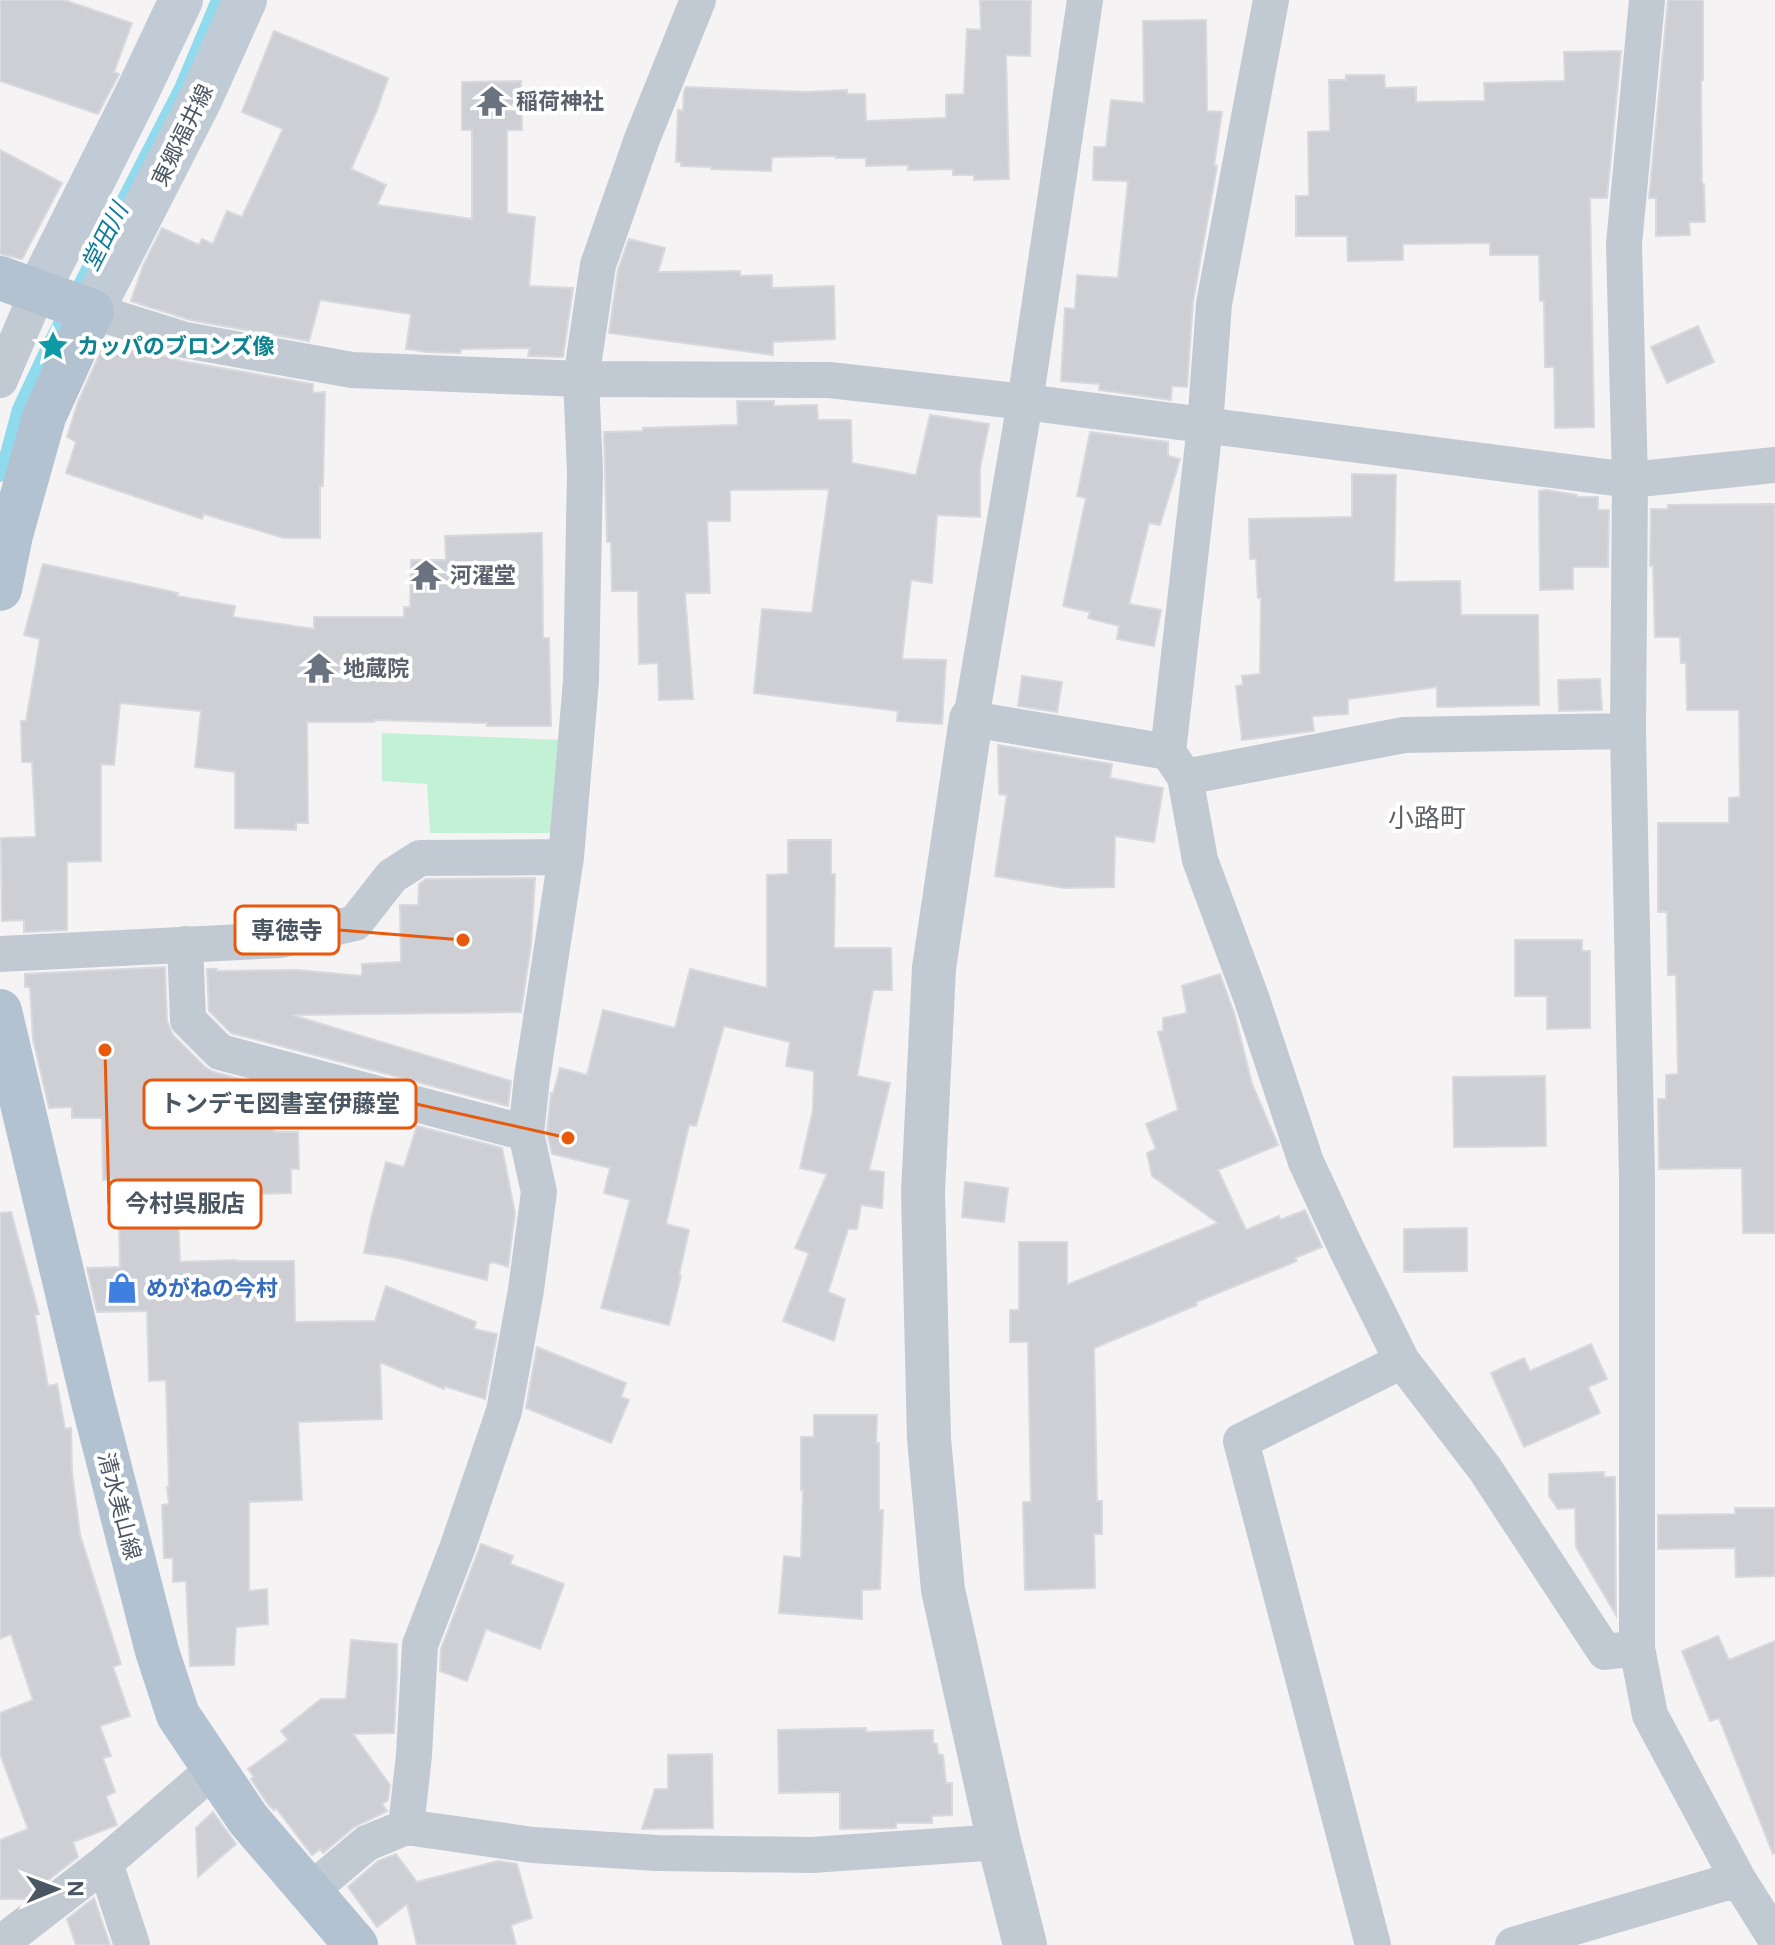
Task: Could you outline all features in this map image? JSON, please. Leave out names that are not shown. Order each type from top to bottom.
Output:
[{"type":"main road","points":[[0,589],[11,535],[44,417],[53,297],[137,93],[181,0]]},
{"type":"main road","name":"東郷福井線","points":[[53,297],[200,100],[245,0]]},
{"type":"main road","name":"清水美山線","points":[[0,1011],[93,1402],[157,1651],[178,1715],[248,1819],[356,1945]]},
{"type":"street","points":[[406,1827],[414,1755],[420,1645],[504,1411],[526,1290],[539,1192],[526,1133],[566,857],[581,681],[585,471],[581,379],[598,265],[642,139],[698,0]]},
{"type":"street","points":[[1025,1945],[943,1590],[929,1439],[923,1192],[934,968],[971,719],[1025,402],[1085,0]]},
{"type":"street","points":[[1271,0],[1214,304],[1177,764],[1200,860],[1251,997],[1306,1162],[1402,1361],[1485,1469],[1605,1652],[1637,1648]]},
{"type":"street","points":[[1647,0],[1624,244],[1630,480],[1628,731],[1637,1179],[1637,1648],[1650,1715],[1738,1879],[1775,1938]]},
{"type":"street","points":[[0,380],[53,297],[185,340],[352,370],[581,379],[829,380],[1025,402],[1630,480],[1775,465]]},
{"type":"street","points":[[971,719],[1177,764],[1404,735],[1628,731]]},
{"type":"street","points":[[0,954],[281,940],[355,923],[392,876],[420,858],[566,857]]},
{"type":"street","points":[[185,944],[188,1020],[220,1052],[526,1133]]},
{"type":"street","points":[[1373,1945],[1241,1441],[1402,1361]]},
{"type":"street","points":[[0,1944],[105,1863],[213,1770]]},
{"type":"street","points":[[310,1891],[367,1843],[406,1827],[533,1845],[657,1853],[812,1855],[999,1842]]},
{"type":"street","points":[[105,1863],[132,1945]]},
{"type":"street","points":[[1513,1945],[1738,1879]]},
{"type":"street","points":[[0,1916],[39,1913]]},
{"type":"green space","points":[[382,733],[566,740],[558,833],[430,833],[427,784],[382,781]]},
{"type":"building","points":[[0,0],[64,0],[132,23],[114,72],[119,74],[98,114],[0,81]]},
{"type":"building","points":[[980,0],[1031,0],[1030,56],[1006,55],[1009,179],[974,180],[974,175],[953,175],[953,169],[908,170],[908,165],[866,166],[866,158],[836,156],[772,157],[771,171],[711,169],[681,166],[681,162],[676,162],[678,110],[683,111],[686,87],[805,92],[847,90],[847,94],[865,94],[866,121],[946,118],[946,95],[964,94],[967,29],[981,30]]},
{"type":"building","points":[[1668,0],[1703,0],[1701,80],[1705,222],[1689,222],[1690,235],[1656,236],[1656,198],[1649,198]]},
{"type":"building","points":[[1206,20],[1207,111],[1222,112],[1214,165],[1217,166],[1193,302],[1187,387],[1172,386],[1171,400],[1099,390],[1100,384],[1061,381],[1065,308],[1075,309],[1077,275],[1118,278],[1128,181],[1093,180],[1094,147],[1106,147],[1111,100],[1144,103],[1143,21]]},
{"type":"building","points":[[274,31],[388,78],[351,169],[386,185],[377,205],[472,219],[472,130],[462,130],[462,82],[521,81],[522,130],[507,130],[507,213],[535,217],[529,286],[573,288],[563,357],[528,356],[530,348],[461,349],[460,353],[406,349],[411,314],[320,300],[309,341],[190,320],[131,301],[143,266],[162,228],[199,245],[202,239],[213,244],[227,211],[242,217],[283,129],[242,112]]},
{"type":"building","points":[[1621,51],[1607,198],[1590,198],[1594,427],[1555,428],[1554,367],[1545,367],[1544,301],[1540,301],[1539,255],[1490,255],[1490,243],[1403,244],[1403,260],[1348,261],[1347,236],[1296,236],[1296,196],[1309,196],[1308,132],[1330,131],[1329,80],[1346,80],[1346,75],[1384,75],[1385,88],[1416,87],[1416,102],[1485,101],[1484,83],[1565,81],[1564,52]]},
{"type":"building","points":[[0,150],[62,183],[22,259],[0,254]]},
{"type":"building","points":[[629,239],[665,248],[658,272],[740,271],[740,276],[772,275],[772,288],[834,286],[835,339],[773,342],[773,355],[609,333],[618,270]]},
{"type":"building","points":[[1698,326],[1714,362],[1667,383],[1651,347]]},
{"type":"building","points":[[118,341],[181,361],[313,384],[313,393],[325,392],[320,538],[284,538],[204,514],[202,519],[66,473],[76,442],[67,437],[78,402],[105,342],[116,345]]},
{"type":"building","points":[[737,401],[774,401],[774,406],[817,405],[818,420],[851,420],[852,463],[916,475],[930,415],[989,424],[980,468],[980,517],[937,515],[932,583],[911,580],[902,659],[946,660],[942,724],[897,721],[898,711],[754,693],[762,609],[812,613],[829,489],[730,490],[730,521],[707,521],[710,593],[685,593],[693,699],[659,700],[658,663],[639,664],[638,591],[612,591],[611,542],[607,542],[604,432],[738,425]]},
{"type":"building","points":[[1090,432],[1168,442],[1168,456],[1180,459],[1160,525],[1149,523],[1129,604],[1161,610],[1154,646],[1117,639],[1119,626],[1088,618],[1090,612],[1063,606],[1086,498],[1077,496]]},
{"type":"building","points":[[1352,474],[1396,475],[1394,582],[1460,581],[1461,615],[1538,615],[1539,705],[1437,707],[1437,687],[1348,699],[1348,714],[1312,716],[1314,731],[1242,740],[1236,686],[1243,685],[1242,676],[1260,674],[1261,598],[1258,598],[1256,559],[1250,559],[1249,519],[1352,517]]},
{"type":"building","points":[[1539,491],[1577,497],[1598,497],[1598,510],[1609,510],[1608,567],[1573,567],[1573,589],[1540,590]]},
{"type":"building","points":[[1775,504],[1775,1233],[1743,1233],[1742,1168],[1659,1169],[1658,1099],[1666,1099],[1666,1075],[1678,1074],[1676,975],[1668,975],[1667,912],[1658,912],[1658,823],[1729,823],[1729,798],[1740,797],[1739,710],[1687,710],[1686,663],[1681,663],[1680,637],[1655,637],[1653,566],[1650,566],[1651,509],[1668,509],[1668,505]]},
{"type":"building","points":[[542,533],[543,638],[549,638],[551,726],[374,720],[307,722],[308,823],[296,823],[296,830],[235,828],[235,772],[195,767],[201,711],[120,703],[114,765],[101,764],[101,861],[67,862],[67,930],[24,932],[24,920],[2,921],[1,838],[36,837],[32,762],[22,762],[21,721],[26,721],[40,639],[24,635],[43,564],[178,593],[177,596],[235,606],[233,617],[314,629],[314,617],[404,617],[404,607],[410,607],[411,560],[446,560],[445,536]]},
{"type":"building","points":[[1022,676],[1062,682],[1057,712],[1018,706]]},
{"type":"building","points":[[1600,679],[1602,710],[1559,711],[1558,680]]},
{"type":"building","points":[[998,745],[1112,764],[1110,778],[1163,788],[1154,842],[1115,836],[1114,887],[1064,888],[995,876],[1007,795],[999,794]]},
{"type":"building","points":[[788,840],[831,840],[831,874],[835,874],[834,948],[891,948],[892,990],[873,990],[857,1076],[890,1083],[869,1170],[884,1172],[882,1208],[861,1205],[857,1229],[848,1229],[828,1292],[845,1299],[834,1341],[783,1321],[809,1253],[795,1248],[827,1174],[800,1168],[813,1110],[814,1071],[786,1066],[790,1042],[724,1026],[696,1126],[689,1125],[666,1224],[689,1230],[669,1325],[601,1308],[630,1200],[604,1193],[610,1168],[552,1154],[547,1132],[551,1093],[560,1068],[587,1075],[603,1010],[675,1028],[690,969],[767,988],[767,875],[788,874]]},
{"type":"building","points":[[535,878],[531,945],[521,1012],[292,1015],[511,1081],[508,1106],[231,1033],[209,1011],[207,969],[297,970],[362,976],[362,964],[401,962],[400,905],[418,905],[419,884],[426,879]]},
{"type":"building","points":[[1515,940],[1582,940],[1582,951],[1590,951],[1590,1028],[1547,1029],[1547,996],[1515,996]]},
{"type":"building","points":[[165,967],[167,1021],[173,1035],[214,1072],[281,1090],[274,1132],[298,1132],[299,1169],[291,1169],[291,1193],[250,1194],[250,1183],[177,1185],[180,1262],[294,1261],[295,1322],[375,1321],[386,1286],[476,1322],[474,1329],[497,1334],[485,1399],[444,1386],[444,1389],[380,1362],[382,1419],[298,1422],[302,1500],[249,1502],[249,1591],[267,1589],[268,1624],[236,1627],[234,1665],[190,1666],[186,1581],[173,1582],[173,1558],[164,1558],[162,1505],[169,1504],[166,1380],[149,1381],[147,1311],[97,1312],[87,1268],[120,1267],[118,1179],[103,1180],[102,1118],[72,1118],[72,1107],[49,1108],[33,1039],[30,987],[25,987],[25,974]]},
{"type":"building","points":[[1220,974],[1235,1016],[1252,1084],[1278,1145],[1218,1170],[1246,1230],[1279,1216],[1280,1220],[1305,1210],[1322,1247],[1295,1258],[1297,1261],[1094,1348],[1097,1501],[1102,1501],[1102,1534],[1094,1534],[1095,1588],[1025,1590],[1023,1502],[1031,1502],[1028,1342],[1010,1342],[1010,1310],[1019,1310],[1019,1242],[1067,1242],[1067,1285],[1218,1223],[1152,1176],[1147,1153],[1156,1149],[1146,1124],[1178,1110],[1158,1032],[1163,1031],[1163,1018],[1187,1013],[1182,986]]},
{"type":"building","points":[[1545,1076],[1546,1146],[1454,1147],[1453,1077]]},
{"type":"building","points":[[417,1126],[502,1148],[515,1213],[508,1267],[493,1262],[489,1264],[487,1280],[398,1258],[364,1253],[386,1162],[404,1167]]},
{"type":"building","points":[[965,1182],[1008,1188],[1004,1222],[962,1217]]},
{"type":"building","points":[[11,1212],[39,1314],[35,1315],[48,1386],[57,1384],[65,1429],[71,1428],[72,1471],[80,1535],[121,1664],[113,1667],[130,1716],[100,1726],[111,1756],[103,1758],[115,1792],[106,1796],[117,1825],[73,1842],[78,1857],[24,1899],[0,1899],[0,1840],[28,1829],[0,1754],[0,1713],[33,1700],[11,1634],[0,1639],[0,1213]]},
{"type":"building","points":[[1467,1228],[1467,1271],[1404,1272],[1404,1229]]},
{"type":"building","points":[[1591,1344],[1607,1379],[1588,1387],[1600,1413],[1524,1447],[1491,1373],[1524,1358],[1530,1371]]},
{"type":"building","points":[[537,1347],[626,1383],[621,1397],[629,1400],[611,1443],[526,1408]]},
{"type":"building","points":[[814,1415],[877,1415],[879,1510],[883,1510],[880,1589],[862,1590],[862,1619],[779,1613],[784,1556],[801,1558],[801,1437],[814,1437]]},
{"type":"building","points":[[1604,1472],[1604,1477],[1615,1477],[1616,1615],[1576,1547],[1575,1508],[1558,1509],[1549,1496],[1549,1474]]},
{"type":"building","points":[[1735,1508],[1775,1508],[1775,1576],[1736,1577],[1735,1548],[1658,1549],[1658,1515],[1735,1514]]},
{"type":"building","points":[[481,1544],[513,1556],[510,1564],[564,1584],[540,1649],[486,1629],[467,1681],[440,1671],[441,1649]]},
{"type":"building","points":[[1718,1636],[1729,1660],[1775,1641],[1773,1854],[1719,1718],[1710,1721],[1682,1651]]},
{"type":"building","points":[[351,1640],[397,1644],[394,1733],[353,1734],[390,1785],[388,1800],[382,1804],[387,1811],[354,1827],[323,1853],[320,1849],[312,1855],[276,1808],[274,1810],[268,1804],[248,1769],[288,1740],[281,1731],[321,1699],[346,1699]]},
{"type":"building","points":[[866,1728],[866,1732],[933,1730],[933,1743],[937,1744],[938,1754],[943,1755],[946,1783],[952,1783],[952,1815],[932,1816],[932,1823],[896,1823],[896,1828],[840,1829],[840,1792],[779,1793],[778,1730]]},
{"type":"building","points":[[712,1754],[713,1828],[642,1829],[655,1789],[668,1789],[668,1755]]},
{"type":"building","points":[[213,1812],[236,1844],[198,1877],[196,1828]]},
{"type":"building","points":[[396,1854],[417,1882],[498,1861],[517,1864],[532,1918],[511,1925],[516,1945],[417,1945],[407,1904],[377,1927],[348,1887],[378,1861]]},
{"type":"building","points":[[94,1898],[110,1945],[76,1945],[67,1919]]},
{"type":"waterway","name":"堂田川","points":[[0,476],[18,409],[180,88],[217,0]]},
{"type":"place","name":"稲荷神社","points":[[492,101]]},
{"type":"place","name":"カッパのブロンズ像","points":[[53,346]]},
{"type":"place","name":"河濯堂","points":[[426,575]]},
{"type":"place","name":"地蔵院","points":[[319,668]]},
{"type":"place","name":"専徳寺","points":[[463,940]]},
{"type":"place","name":"今村呉服店","points":[[105,1050]]},
{"type":"place","name":"トンデモ図書室伊藤堂","points":[[568,1138]]},
{"type":"place","name":"めがねの今村","points":[[122,1288]]},
{"type":"district","name":"小路町","points":[[1427,818]]}]
